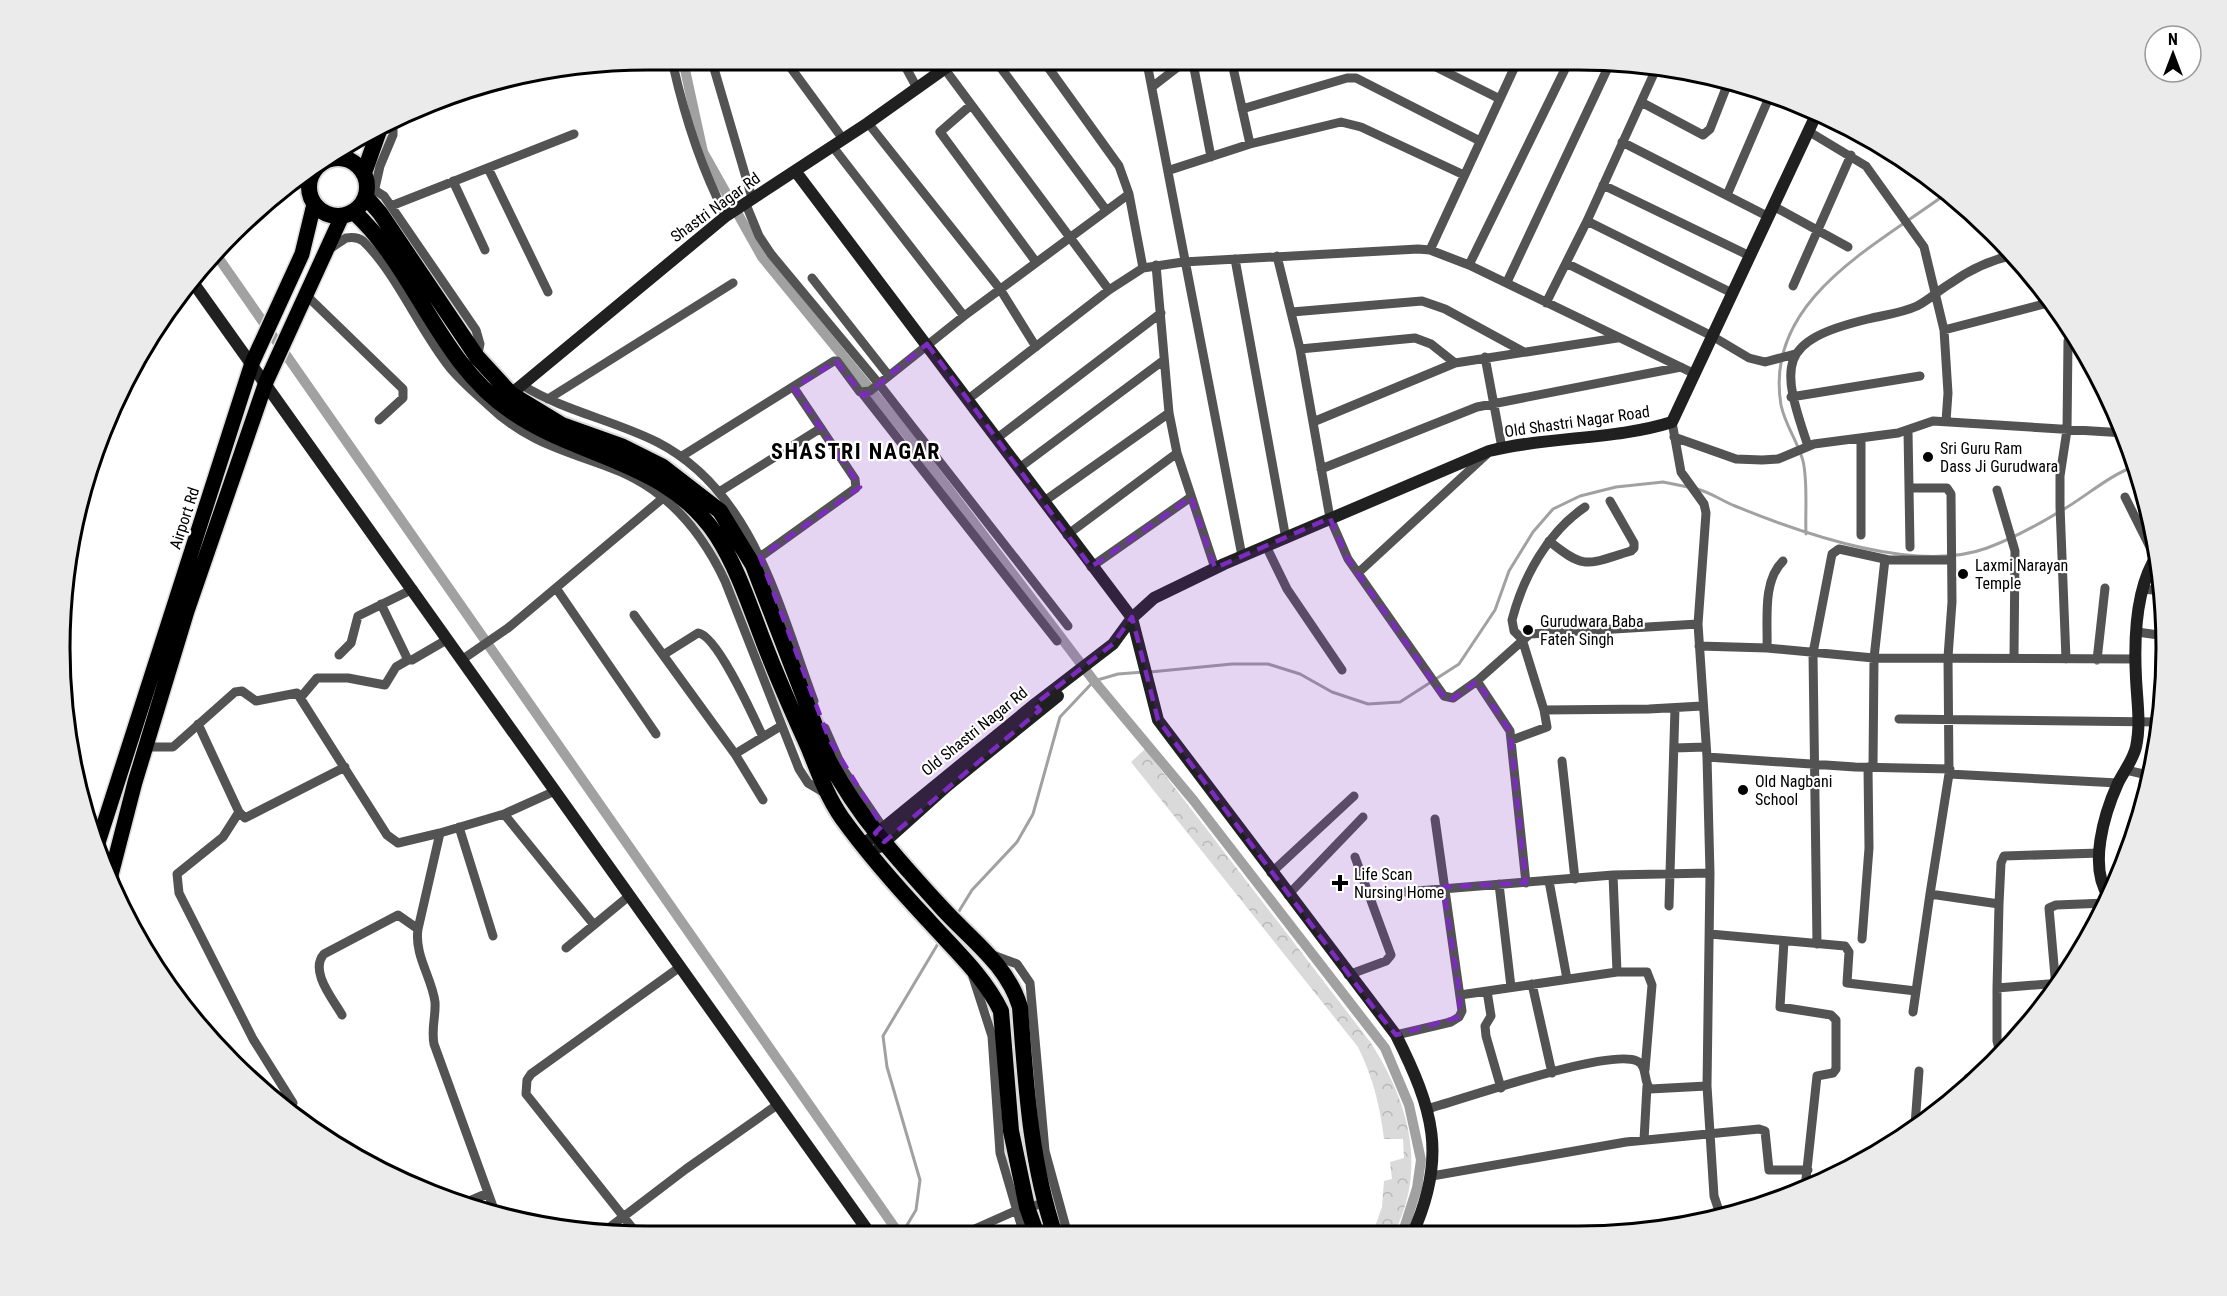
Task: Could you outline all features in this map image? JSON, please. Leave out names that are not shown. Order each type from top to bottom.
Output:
[{"type":"highway","points":[[348,214],[368,185],[378,138]]},
{"type":"highway","points":[[343,158],[356,164],[380,213],[477,357],[562,425],[621,446],[663,467],[720,511],[753,565],[828,759],[875,840],[929,922],[968,963],[995,998],[1001,1011],[1011,1131],[1021,1209],[1031,1226]]},
{"type":"highway","points":[[310,180],[310,193],[314,204],[326,213],[348,214],[374,231],[432,321],[481,386],[511,412],[571,442],[646,472],[696,507],[718,537],[737,573],[777,676],[828,794],[842,818],[875,840],[1009,978],[1020,1007],[1028,1108],[1051,1202],[1054,1226]]},
{"type":"main road","name":"Airport Rd","points":[[101,834],[252,363],[302,254],[314,204]]},
{"type":"main road","points":[[113,867],[187,611],[266,382],[325,253],[348,214]]},
{"type":"street","points":[[674,70],[694,144],[710,185],[739,207],[771,254],[1057,641]]},
{"type":"street","points":[[714,70],[739,207]]},
{"type":"street","points":[[792,70],[838,143],[964,316]]},
{"type":"street","points":[[907,70],[917,88]]},
{"type":"street","name":"Shastri Nagar Rd","points":[[516,390],[739,207],[868,123],[939,70]]},
{"type":"street","points":[[948,70],[971,105],[1109,290]]},
{"type":"street","points":[[1002,70],[1106,210]]},
{"type":"street","points":[[1050,70],[1113,156],[1129,194],[1143,268]]},
{"type":"street","points":[[1148,70],[1170,170],[1183,262],[1242,556]]},
{"type":"street","points":[[1152,87],[1174,70]]},
{"type":"street","points":[[1194,70],[1210,157]]},
{"type":"street","points":[[1234,70],[1250,144]]},
{"type":"street","points":[[1442,70],[1500,99]]},
{"type":"street","points":[[1431,250],[1513,70]]},
{"type":"street","points":[[1469,265],[1565,70]]},
{"type":"street","points":[[1507,282],[1606,71]]},
{"type":"street","points":[[1546,303],[1587,221],[1653,75]]},
{"type":"street","points":[[1242,109],[1347,78],[1356,78],[1480,141]]},
{"type":"street","points":[[1641,102],[1703,135],[1710,129],[1725,89]]},
{"type":"street","points":[[1727,195],[1767,102]]},
{"type":"street","points":[[971,105],[940,132],[1036,262]]},
{"type":"street","name":"Old Shastri Nagar Road","points":[[1099,658],[1113,644],[1132,618],[1154,598],[1242,556],[1489,452],[1527,442],[1650,428],[1672,422],[1681,409],[1712,336],[1813,120]]},
{"type":"street","points":[[868,123],[1000,289],[1036,347]]},
{"type":"street","points":[[1170,170],[1250,144],[1330,124],[1351,123],[1464,175]]},
{"type":"street","points":[[393,130],[380,166],[368,185],[391,206],[476,330],[480,344],[477,357]]},
{"type":"street","points":[[1808,131],[1866,166],[1924,247],[1944,330],[1948,393],[1946,421]]},
{"type":"street","points":[[391,206],[574,134]]},
{"type":"street","points":[[1622,142],[1727,195],[1818,230],[1848,247]]},
{"type":"street","points":[[1793,286],[1851,155]]},
{"type":"street","points":[[488,168],[548,292]]},
{"type":"street","points":[[796,172],[927,344],[1091,567],[1132,618],[1154,712],[1163,729],[1348,975],[1396,1035],[1417,1077],[1427,1109],[1434,1149],[1432,1176],[1423,1211],[1416,1226]]},
{"type":"street","points":[[453,181],[485,250]]},
{"type":"street","points":[[1603,185],[1750,256]]},
{"type":"street","points":[[871,389],[964,316],[1129,194]]},
{"type":"street","points":[[1587,221],[1732,293]]},
{"type":"street","points":[[325,253],[345,237],[362,241],[384,268],[451,369],[499,416],[556,450],[614,469],[663,498],[685,517],[713,555],[781,726],[808,783],[828,794]]},
{"type":"street","points":[[967,400],[1109,290],[1143,268],[1183,262],[1277,256],[1431,250],[1507,282],[1617,338],[1695,374]]},
{"type":"street","points":[[1277,256],[1300,349],[1330,519],[1348,559],[1441,693],[1448,698],[1453,698],[1477,681],[1522,639],[1536,633],[1698,624]]},
{"type":"street","points":[[1566,263],[1712,336],[1749,358],[1765,362],[1792,354],[1804,343],[1825,330],[1915,307],[1966,273],[2005,258]]},
{"type":"street","points":[[1235,259],[1286,538]]},
{"type":"street","points":[[1156,265],[1169,413],[1177,453],[1215,568]]},
{"type":"street","points":[[812,278],[889,376]]},
{"type":"street","points":[[548,399],[733,283]]},
{"type":"street","points":[[197,288],[413,588],[864,1226]]},
{"type":"street","points":[[306,295],[403,389],[403,398],[379,420]]},
{"type":"street","points":[[1292,312],[1422,301],[1445,309],[1524,352]]},
{"type":"street","points":[[1944,330],[2043,304]]},
{"type":"street","points":[[996,439],[1161,313]]},
{"type":"street","points":[[1300,349],[1415,338],[1431,345],[1455,363]]},
{"type":"street","points":[[1313,422],[1455,363],[1617,338]]},
{"type":"street","points":[[2066,658],[2060,476],[2067,430],[2068,341]]},
{"type":"street","points":[[1792,354],[1791,397],[1801,450]]},
{"type":"street","points":[[1485,357],[1502,448]]},
{"type":"street","points":[[1019,468],[1164,360]]},
{"type":"street","points":[[682,456],[836,361],[871,389],[1068,626]]},
{"type":"street","points":[[1321,469],[1494,403],[1681,367]]},
{"type":"street","points":[[1791,397],[1920,376]]},
{"type":"street","points":[[760,557],[856,488],[855,480],[794,388]]},
{"type":"street","points":[[516,390],[614,423],[682,456],[719,492],[741,520],[760,557],[833,747],[853,784],[875,840]]},
{"type":"street","points":[[1043,502],[1169,413]]},
{"type":"street","points":[[1674,437],[1736,459],[1778,459],[1801,450],[1908,431],[1926,423],[1946,421],[2115,432]]},
{"type":"street","points":[[1672,422],[1681,472],[1704,504],[1706,513],[1698,624],[1707,752],[1710,873],[1708,1134],[1714,1196],[1718,1208]]},
{"type":"street","points":[[719,492],[820,428]]},
{"type":"street","points":[[1908,431],[1910,547]]},
{"type":"street","points":[[1861,535],[1862,438]]},
{"type":"street","points":[[1358,573],[1489,452]]},
{"type":"street","points":[[1067,535],[1177,453]]},
{"type":"street","points":[[1909,488],[1950,489],[1951,547],[1948,657],[1949,772],[1913,1012]]},
{"type":"street","points":[[1997,490],[2013,542],[2016,560],[2014,657]]},
{"type":"street","points":[[1091,567],[1191,497]]},
{"type":"street","points":[[2125,497],[2144,532]]},
{"type":"street","points":[[463,659],[556,588],[663,498]]},
{"type":"street","points":[[1549,541],[1571,559],[1582,564],[1630,551],[1634,548],[1634,543],[1610,501]]},
{"type":"street","points":[[1512,740],[1547,727],[1522,639],[1514,631],[1514,613],[1532,570],[1549,541],[1563,525],[1585,507]]},
{"type":"street","points":[[1266,546],[1287,589],[1342,670]]},
{"type":"street","points":[[1818,944],[1813,653],[1833,551],[1846,549],[1885,559],[1951,559]]},
{"type":"street","points":[[1862,939],[1869,855],[1874,658],[1885,559]]},
{"type":"street","points":[[1767,648],[1770,583],[1773,572],[1783,561]]},
{"type":"street","points":[[2104,888],[2101,881],[2100,853],[2106,819],[2118,783],[2136,747],[2137,632],[2144,589],[2151,570]]},
{"type":"street","points":[[339,655],[351,643],[358,616],[413,588]]},
{"type":"street","points":[[556,588],[656,735]]},
{"type":"street","points":[[2097,660],[2105,588]]},
{"type":"street","points":[[2144,589],[2153,590]]},
{"type":"street","points":[[381,604],[408,660]]},
{"type":"street","points":[[634,615],[735,754],[763,800]]},
{"type":"street","points":[[2137,632],[2156,635]]},
{"type":"street","points":[[663,655],[694,635],[703,634],[728,670],[763,737]]},
{"type":"street","points":[[301,697],[317,678],[348,678],[385,685],[396,667],[448,639]]},
{"type":"street","points":[[1699,645],[1767,648],[1874,658],[2135,659]]},
{"type":"street","name":"Old Shastri Nagar Rd","points":[[875,840],[947,786],[1038,707],[1099,658]]},
{"type":"street","points":[[1477,681],[1506,723],[1512,740],[1526,883]]},
{"type":"street","points":[[146,747],[173,747],[235,692],[242,691],[256,701],[295,692],[301,697],[310,716],[387,835],[394,841],[401,842],[440,833],[504,814],[555,791]]},
{"type":"street","points":[[1544,710],[1675,708],[1702,705]]},
{"type":"street","points":[[1669,906],[1675,708]]},
{"type":"street","points":[[1899,719],[2152,722]]},
{"type":"street","points":[[198,724],[239,812],[244,818],[248,818],[345,767]]},
{"type":"street","points":[[735,754],[781,726]]},
{"type":"street","points":[[1674,748],[1815,765],[2118,783]]},
{"type":"street","points":[[1562,761],[1575,879]]},
{"type":"street","points":[[2126,770],[2142,774]]},
{"type":"street","points":[[1271,873],[1354,796]]},
{"type":"street","points":[[239,812],[223,837],[177,874],[179,892],[253,1039],[293,1102]]},
{"type":"street","points":[[504,814],[594,925]]},
{"type":"street","points":[[1288,896],[1363,817]]},
{"type":"street","points":[[1396,1035],[1451,1022],[1459,1017],[1462,1011],[1434,819]]},
{"type":"street","points":[[459,827],[492,936]]},
{"type":"street","points":[[440,833],[418,929],[420,956],[435,1001],[431,1027],[434,1044],[492,1204]]},
{"type":"street","points":[[1998,1045],[1999,904],[2001,863],[2004,856],[2100,853]]},
{"type":"street","points":[[1348,975],[1386,961],[1391,955],[1354,857]]},
{"type":"street","points":[[1405,892],[1443,887],[1526,883],[1613,875],[1671,872],[1710,873]]},
{"type":"street","points":[[1613,875],[1617,972]]},
{"type":"street","points":[[1549,881],[1567,979]]},
{"type":"street","points":[[1499,884],[1511,987]]},
{"type":"street","points":[[1930,894],[1999,904]]},
{"type":"street","points":[[566,948],[629,896]]},
{"type":"street","points":[[2056,974],[2049,909],[2056,905],[2097,903]]},
{"type":"street","points":[[342,1015],[320,975],[318,965],[324,954],[396,915],[402,915],[418,929]]},
{"type":"street","points":[[1710,934],[1848,948],[1850,958],[1846,980],[1850,985],[1916,991]]},
{"type":"street","points":[[1784,941],[1780,1007],[1831,1015],[1836,1020],[1836,1069],[1833,1073],[1816,1076],[1807,1179]]},
{"type":"street","points":[[630,1225],[526,1094],[527,1080],[539,1068],[680,967]]},
{"type":"street","points":[[1460,995],[1617,972],[1647,972],[1651,978],[1645,1071],[1647,1086],[1644,1140]]},
{"type":"street","points":[[1532,984],[1552,1073]]},
{"type":"street","points":[[1997,988],[2047,985]]},
{"type":"street","points":[[1487,991],[1491,1016],[1485,1026],[1486,1036],[1501,1088]]},
{"type":"street","points":[[1427,1109],[1552,1073],[1617,1059],[1636,1060],[1645,1071]]},
{"type":"street","points":[[1916,1117],[1919,1071]]},
{"type":"street","points":[[1647,1086],[1661,1089],[1707,1086]]},
{"type":"street","points":[[615,1224],[687,1169],[777,1105]]},
{"type":"street","points":[[1432,1176],[1521,1159],[1644,1140],[1763,1129],[1769,1170],[1808,1170]]},
{"type":"street","points":[[475,1199],[488,1193]]},
{"type":"street","points":[[982,1226],[1021,1209],[1051,1202],[1063,1226]]},
{"type":"street","points":[[1021,1209],[1022,1226]]},
{"type":"highlighted area","points":[[927,344],[1091,567],[1191,497],[1215,568],[1330,518],[1348,559],[1441,693],[1449,701],[1477,681],[1510,731],[1526,883],[1443,887],[1460,995],[1459,1017],[1396,1035],[1373,1007],[1158,720],[1132,617],[1113,644],[1035,704],[1040,710],[884,842],[875,833],[882,826],[829,739],[760,557],[860,487],[794,388],[836,361],[864,396]]},
{"type":"green space","points":[[1145,749],[1371,1043],[1395,1089],[1404,1113],[1409,1137],[1410,1186],[1397,1226],[1375,1226],[1382,1207],[1384,1181],[1392,1179],[1390,1162],[1404,1158],[1403,1139],[1384,1139],[1375,1092],[1358,1047],[1131,762]]},
{"type":"waterway","points":[[685,70],[703,152],[762,257],[906,433],[1094,681],[1194,801],[1385,1048],[1409,1105],[1421,1160],[1417,1188],[1405,1226]]},
{"type":"waterway","points":[[1806,534],[1805,469],[1781,405],[1780,368],[1789,335],[1807,306],[1831,280],[1859,256],[1940,198]]},
{"type":"waterway","points":[[220,261],[894,1226]]},
{"type":"waterway","points":[[1697,489],[1792,528],[1860,547],[1927,556],[1959,555],[1987,548],[2018,535],[2128,469]]},
{"type":"waterway","points":[[1150,672],[1232,664],[1268,664],[1300,674],[1332,692],[1368,704],[1400,702],[1459,664],[1495,610],[1509,571],[1533,532],[1553,509],[1580,496],[1616,487],[1663,482],[1688,487]]},
{"type":"waterway","points":[[956,916],[972,890],[1017,842],[1033,814],[1060,717],[1094,681],[1118,674],[1144,672]]},
{"type":"waterway","points":[[906,1226],[916,1210],[920,1180],[887,1067],[883,1036],[939,942]]},
{"type":"place","name":"Sri Guru Ram Dass Ji Gurudwara","points":[[1928,457]]},
{"type":"place","name":"Laxmi Narayan Temple","points":[[1963,574]]},
{"type":"place","name":"Gurudwara Baba Fateh Singh","points":[[1528,630]]},
{"type":"place","name":"Old Nagbani School","points":[[1743,790]]},
{"type":"place","name":"Life Scan Nursing Home","points":[[1340,883]]},
{"type":"district","name":"SHASTRI NAGAR","points":[[856,451]]}]
